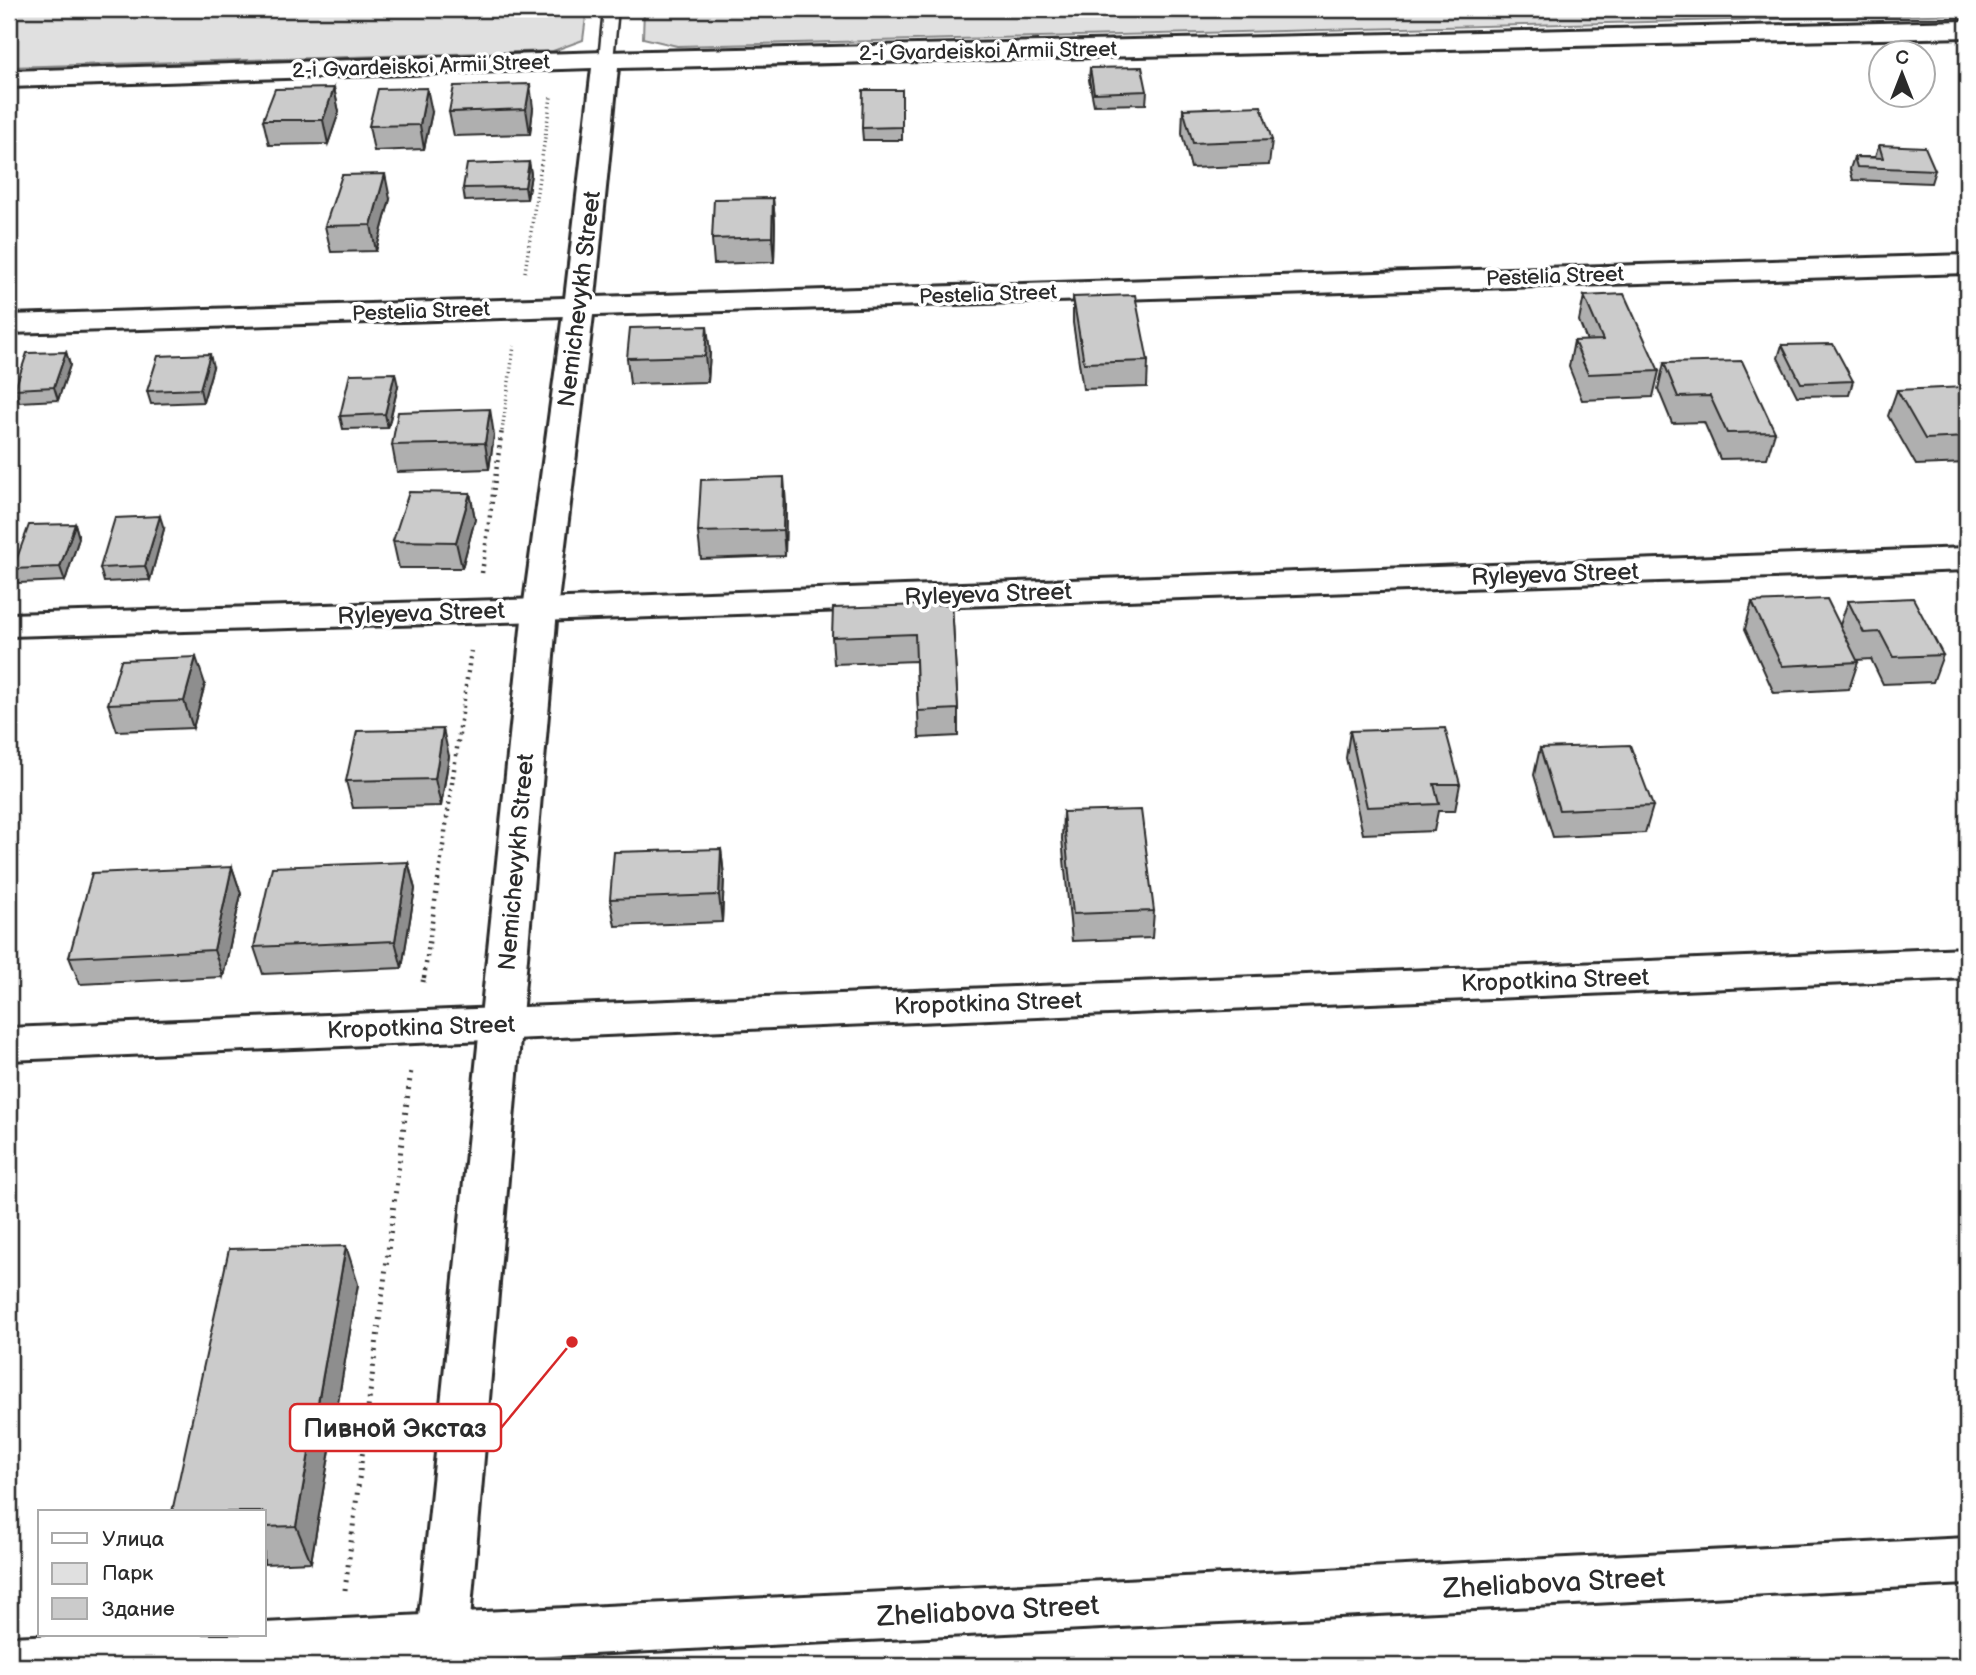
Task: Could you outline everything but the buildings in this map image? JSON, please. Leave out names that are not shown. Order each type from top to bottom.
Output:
[{"type":"street","name":"2-i Gvardeiskoi Armii Street","points":[[9,79],[606,60],[1967,29]]},
{"type":"street","name":"Nemichevykh Street","points":[[442,1652],[540,610],[579,307],[606,60]]},
{"type":"street","name":"Pestelia Street","points":[[9,324],[1967,264]]},
{"type":"street","name":"Ryleyeva Street","points":[[9,625],[540,610],[1967,559]]},
{"type":"street","name":"Kropotkina Street","points":[[9,1044],[1967,963]]},
{"type":"street","name":"Zheliabova Street","points":[[9,1662],[338,1643],[442,1652],[1967,1561]]},
{"type":"lane","points":[[606,60],[611,9]]},
{"type":"path","points":[[338,1643],[416,1027],[557,62]]},
{"type":"green space","points":[[9,9],[587,9],[583,40],[553,51],[9,67]]},
{"type":"green space","points":[[644,9],[1967,9],[1967,14],[677,46],[643,38]]},
{"type":"place","name":"Пивной Экстаз","points":[[572,1342]]}]
